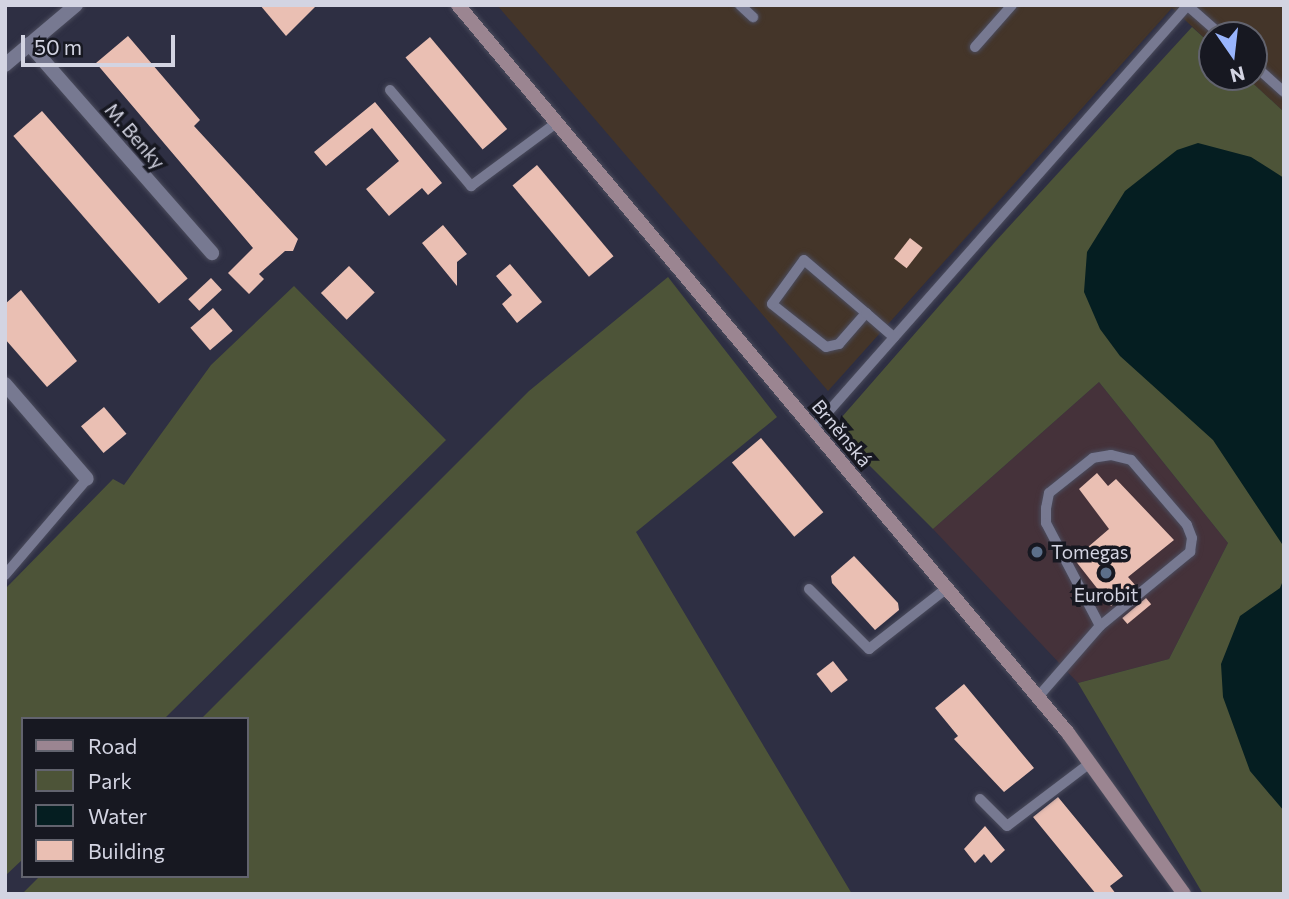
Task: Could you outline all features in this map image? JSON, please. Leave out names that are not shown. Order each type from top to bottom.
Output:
[{"type":"main road","name":"Brněnská","points":[[458,5],[1038,697],[1090,763],[1180,893]]},
{"type":"street","points":[[5,65],[76,5]]},
{"type":"street","name":"M. Benky","points":[[29,44],[212,253]]},
{"type":"street","points":[[5,384],[87,479]]},
{"type":"lane","points":[[740,5],[753,17]]},
{"type":"lane","points":[[975,47],[1012,5]]},
{"type":"lane","points":[[813,429],[1188,5],[1206,21]]},
{"type":"lane","points":[[1268,78],[1284,92]]},
{"type":"lane","points":[[390,90],[471,186],[556,123]]},
{"type":"lane","points":[[866,313],[839,344],[826,347],[772,304],[804,260],[866,313],[894,337]]},
{"type":"lane","points":[[1038,697],[1100,625],[1190,552],[1192,538],[1187,525],[1131,460],[1111,455],[1093,458],[1049,494],[1046,508],[1046,523],[1100,625]]},
{"type":"lane","points":[[5,575],[87,479]]},
{"type":"lane","points":[[809,589],[869,649],[947,588]]},
{"type":"lane","points":[[980,799],[1007,825],[1090,763]]},
{"type":"shaded area","points":[[497,5],[1284,5],[1284,112],[1261,91],[1268,91],[1268,21],[1198,21],[1198,32],[1172,8],[828,391]]},
{"type":"shaded area","points":[[1099,382],[1228,543],[1169,659],[1078,683],[933,529]]},
{"type":"green space","points":[[1192,27],[1198,32],[1198,91],[1261,91],[1284,112],[1284,894],[1203,894],[1078,683],[1169,659],[1228,543],[1099,382],[933,529],[839,435],[841,418],[994,243]]},
{"type":"green space","points":[[668,277],[777,417],[636,532],[852,894],[22,894],[38,878],[248,878],[248,717],[203,717],[529,391]]},
{"type":"green space","points":[[294,286],[446,440],[166,717],[21,717],[21,861],[5,876],[5,589],[113,479],[124,485],[211,365]]},
{"type":"water","points":[[1198,143],[1251,157],[1284,178],[1284,547],[1213,440],[1120,356],[1100,329],[1084,292],[1087,252],[1125,191],[1177,150]]},
{"type":"water","points":[[1284,578],[1284,811],[1250,771],[1223,697],[1221,664],[1240,616],[1280,588]]},
{"type":"building","points":[[260,5],[317,5],[286,36]]},
{"type":"building","points":[[128,36],[200,120],[194,126],[298,239],[293,251],[285,251],[259,274],[264,279],[249,294],[228,273],[253,248],[96,63]]},
{"type":"building","points":[[430,37],[507,129],[483,149],[405,58]]},
{"type":"building","points":[[375,102],[442,183],[428,195],[422,188],[389,216],[366,189],[399,161],[372,128],[326,166],[314,152]]},
{"type":"building","points":[[42,111],[188,279],[159,303],[13,136]]},
{"type":"building","points":[[537,165],[613,256],[589,277],[512,186]]},
{"type":"building","points":[[443,225],[467,254],[457,262],[457,286],[422,243]]},
{"type":"building","points":[[910,238],[923,248],[907,268],[894,258]]},
{"type":"building","points":[[510,264],[542,302],[517,323],[502,304],[512,295],[496,276]]},
{"type":"building","points":[[349,266],[375,293],[347,320],[321,293]]},
{"type":"building","points":[[211,278],[222,290],[199,311],[188,299]]},
{"type":"building","points":[[21,290],[77,361],[47,387],[5,339],[5,304]]},
{"type":"building","points":[[213,308],[233,331],[210,350],[190,328]]},
{"type":"building","points":[[104,407],[126,434],[104,453],[81,426]]},
{"type":"building","points":[[761,438],[823,512],[794,537],[732,462]]},
{"type":"building","points":[[1097,473],[1108,486],[1116,479],[1174,540],[1128,577],[1136,586],[1111,606],[1074,559],[1109,529],[1079,489]]},
{"type":"building","points":[[854,556],[898,603],[899,610],[875,630],[832,583],[831,576]]},
{"type":"building","points":[[1146,598],[1151,604],[1127,624],[1122,618]]},
{"type":"building","points":[[833,661],[848,680],[831,693],[816,674]]},
{"type":"building","points":[[964,684],[1034,768],[1004,792],[954,739],[958,736],[935,708]]},
{"type":"building","points":[[1058,797],[1123,876],[1110,886],[1116,894],[1096,894],[1033,817]]},
{"type":"building","points":[[985,826],[1005,850],[991,863],[984,854],[975,863],[964,849]]},
{"type":"place","name":"Tomegas","points":[[1037,552]]},
{"type":"place","name":"Eurobit","points":[[1106,573]]}]
